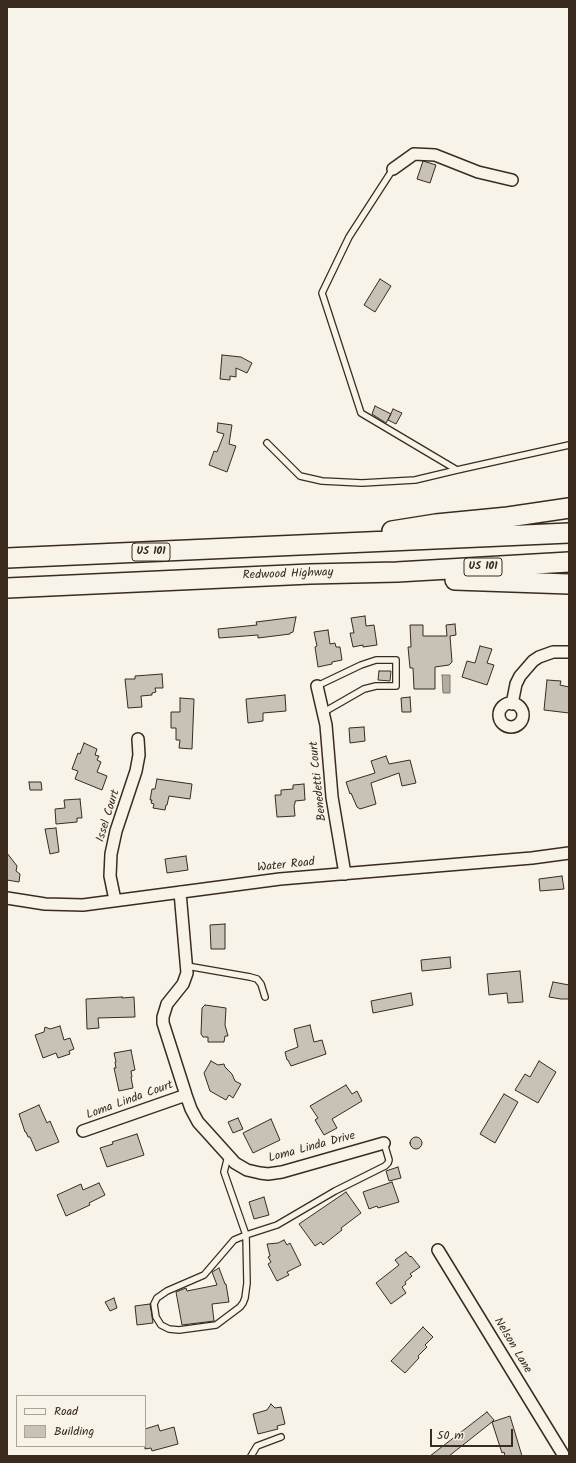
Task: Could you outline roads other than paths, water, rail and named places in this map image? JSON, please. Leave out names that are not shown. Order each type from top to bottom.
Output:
[{"type":"highway","points":[[295,546],[436,524],[508,517],[569,508]]},
{"type":"highway","name":"US 101","points":[[7,558],[569,533]]},
{"type":"highway","name":"Redwood Highway","points":[[7,588],[310,574],[397,572],[569,562]]},
{"type":"highway","points":[[397,572],[451,580],[569,584]]},
{"type":"street","points":[[392,169],[414,154],[435,155],[478,172],[512,180]]},
{"type":"street","points":[[512,704],[514,690],[520,676],[533,662],[539,657],[553,652],[569,652]]},
{"type":"street","name":"Benedetti Court","points":[[317,686],[324,712],[332,797],[345,874]]},
{"type":"street","name":"Issel Court","points":[[115,900],[110,876],[111,854],[116,831],[136,771],[139,755],[138,739]]},
{"type":"street","name":"Water Road","points":[[7,898],[59,906],[83,905],[280,879],[532,858],[569,853]]},
{"type":"street","name":"Loma Linda Drive","points":[[180,892],[187,966],[186,978],[167,1004],[163,1017],[163,1023],[164,1031],[186,1095],[198,1122],[235,1163],[247,1170],[268,1174],[282,1172],[384,1142]]},
{"type":"street","name":"Loma Linda Court","points":[[84,1131],[186,1095]]},
{"type":"street","name":"Nelson Lane","points":[[438,1250],[564,1456]]},
{"type":"lane","points":[[392,169],[349,236],[322,293],[361,413],[457,470]]},
{"type":"lane","points":[[267,443],[300,476],[322,481],[362,483],[415,480],[569,445]]},
{"type":"lane","points":[[317,686],[361,664],[376,660],[396,660],[396,686],[376,686],[364,689],[324,712]]},
{"type":"lane","points":[[187,966],[257,979],[262,984],[265,997]]},
{"type":"lane","points":[[228,1156],[224,1172],[246,1235],[247,1283],[245,1298],[240,1307],[216,1325],[174,1330],[161,1325],[156,1317],[154,1307],[157,1298],[167,1290],[204,1275],[234,1240],[246,1235],[282,1223],[335,1192],[385,1166],[389,1160],[384,1142]]},
{"type":"lane","points":[[251,1456],[257,1446],[282,1437]]}]
